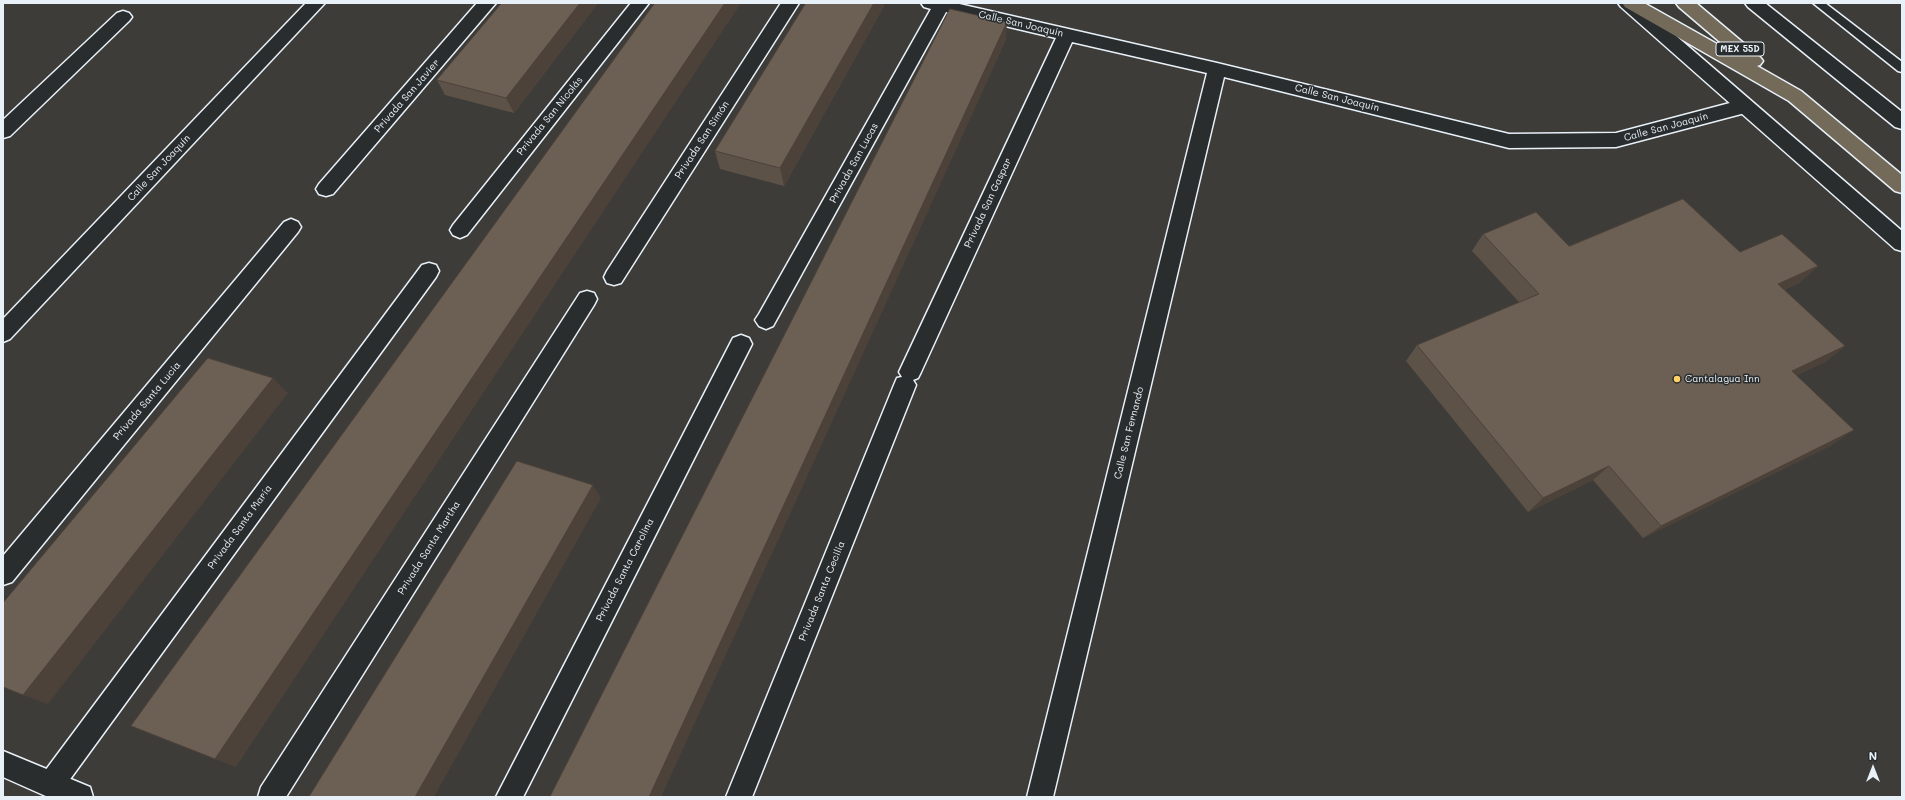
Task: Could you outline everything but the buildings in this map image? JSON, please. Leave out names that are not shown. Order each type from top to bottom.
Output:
[{"type":"highway","points":[[1629,3],[1795,96]]},
{"type":"highway","name":"MEX 55D","points":[[1684,3],[1902,186]]},
{"type":"street","name":"Calle San Joaquín","points":[[3,333],[316,3]]},
{"type":"street","name":"Privada San Javier","points":[[326,189],[487,3]]},
{"type":"street","name":"Privada San Nicolás","points":[[460,230],[640,3]]},
{"type":"street","name":"Privada San Simón","points":[[614,276],[790,3]]},
{"type":"street","points":[[1629,3],[1902,244]]},
{"type":"street","points":[[1754,3],[1902,122]]},
{"type":"street","name":"Calle San Joaquín","points":[[935,4],[1217,69],[1509,141],[1616,140],[1745,106]]},
{"type":"street","name":"Privada San Lucas","points":[[766,320],[935,4]]},
{"type":"street","points":[[3,131],[123,17]]},
{"type":"street","name":"Privada San Gaspar","points":[[907,378],[1066,35]]},
{"type":"street","name":"Calle San Fernando","points":[[1040,797],[1217,69]]},
{"type":"street","name":"Privada Santa Lucia","points":[[3,574],[291,227]]},
{"type":"street","name":"Privada Santa María","points":[[51,784],[429,271]]},
{"type":"street","name":"Privada Santa Martha","points":[[271,797],[587,299]]},
{"type":"street","name":"Privada Santa Carolina","points":[[509,797],[741,344]]},
{"type":"street","name":"Privada Santa Cecilia","points":[[739,797],[907,378]]},
{"type":"street","points":[[3,764],[80,797]]},
{"type":"lane","points":[[1818,3],[1902,68]]},
{"type":"place","name":"Cantalagua Inn","points":[[1677,379]]}]
